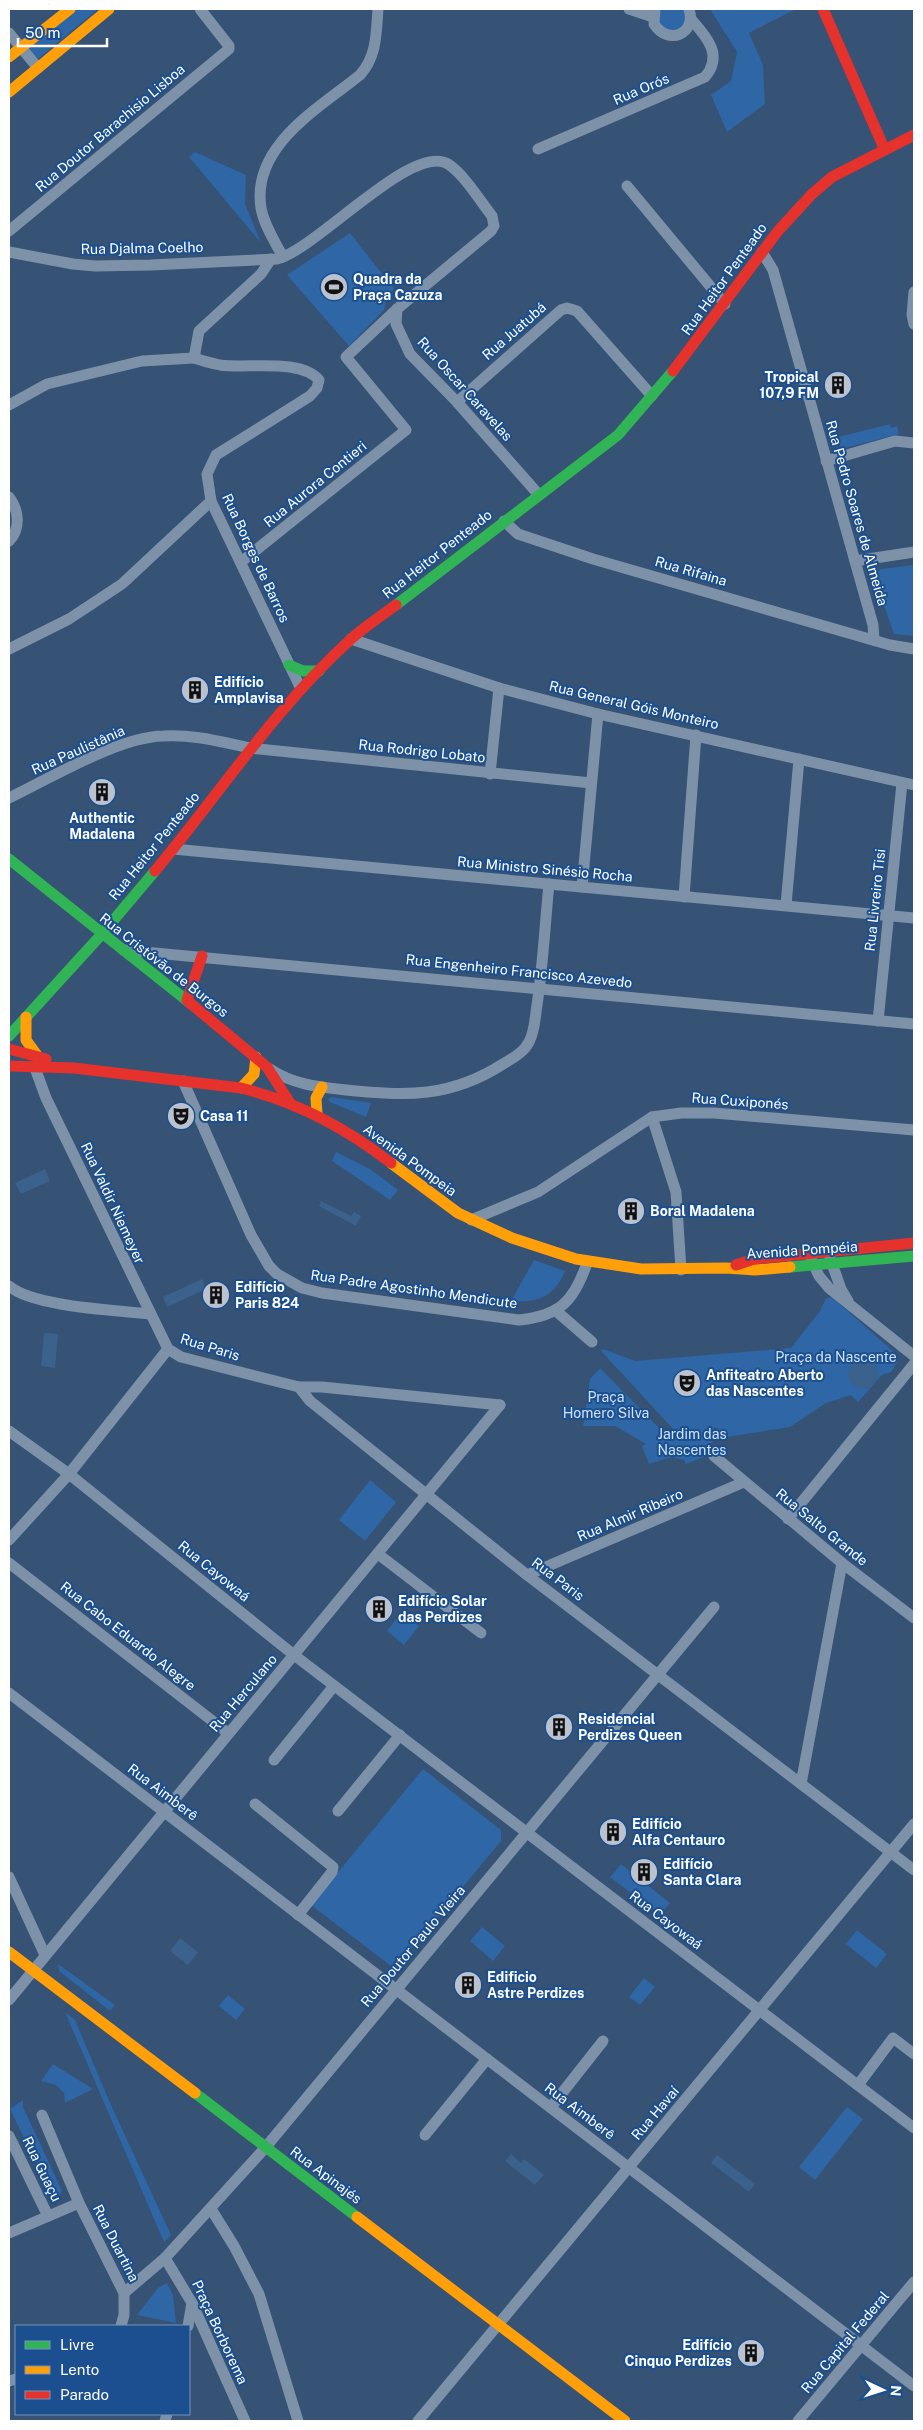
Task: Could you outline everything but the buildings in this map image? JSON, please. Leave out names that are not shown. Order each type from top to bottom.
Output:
[{"type":"main road","points":[[9,57],[70,9]]},
{"type":"main road","points":[[9,92],[109,9]]},
{"type":"main road","points":[[823,9],[884,148]]},
{"type":"main road","name":"Rua Heitor Penteado","points":[[9,1036],[101,935],[173,849],[250,748],[319,671],[352,639],[618,435],[652,396],[725,304],[782,226],[827,181],[884,148],[914,135]]},
{"type":"main road","points":[[289,665],[303,670],[319,671]]},
{"type":"main road","name":"Rua Cristóvão de Burgos","points":[[9,859],[101,935],[187,1000],[256,1057],[267,1067],[290,1103]]},
{"type":"main road","points":[[187,1000],[202,956]]},
{"type":"main road","points":[[26,1017],[26,1040],[37,1063]]},
{"type":"main road","name":"Avenida Pompeia","points":[[9,1049],[37,1063]]},
{"type":"main road","points":[[242,1088],[254,1074],[256,1057]]},
{"type":"main road","name":"Avenida Pompeia","points":[[9,1066],[37,1063],[242,1088],[290,1103],[317,1114],[368,1146],[426,1193],[471,1220],[540,1249],[587,1263],[640,1269],[681,1270],[729,1267]]},
{"type":"main road","points":[[317,1114],[316,1098],[322,1087]]},
{"type":"main road","name":"Avenida Pompéia","points":[[729,1267],[754,1259],[914,1243]]},
{"type":"main road","name":"Avenida Pompéia","points":[[729,1267],[755,1270],[914,1256]]},
{"type":"main road","name":"Rua Apinajés","points":[[9,1952],[625,2421]]},
{"type":"street","name":"Rua Doutor Barachisio Lisboa","points":[[9,231],[230,47],[200,9]]},
{"type":"street","points":[[277,258],[262,210],[261,188],[266,167],[282,140],[293,129],[360,76],[368,66],[376,42],[378,9]]},
{"type":"street","points":[[629,9],[654,12],[654,24],[664,35],[678,35],[685,31],[700,29]]},
{"type":"street","points":[[685,31],[690,14]]},
{"type":"street","name":"Rua Orós","points":[[538,149],[705,77],[713,64],[714,55],[711,45],[690,14]]},
{"type":"street","points":[[9,33],[38,68]]},
{"type":"street","points":[[9,405],[47,384],[142,361],[194,358],[199,331],[277,258],[355,208],[402,172],[439,160],[455,169],[492,216],[494,226],[491,231],[397,309]]},
{"type":"street","points":[[627,186],[725,304]]},
{"type":"street","name":"Rua Djalma Coelho","points":[[9,252],[73,264],[95,266],[277,258]]},
{"type":"street","name":"Rua Pedro Soares de Almeida","points":[[762,252],[772,270],[873,624],[874,640]]},
{"type":"street","points":[[914,292],[912,315],[914,324]]},
{"type":"street","name":"Rua Juatubá","points":[[456,402],[561,310],[567,308],[577,311],[652,396]]},
{"type":"street","name":"Rua Aurora Contieri","points":[[241,562],[406,430],[346,357],[397,309]]},
{"type":"street","name":"Rua Oscar Caravelas","points":[[397,309],[396,324],[410,354],[456,402],[539,495]]},
{"type":"street","name":"Rua Borges de Barros","points":[[194,358],[222,365],[282,366],[303,370],[314,375],[319,380],[317,388],[310,396],[216,456],[207,474],[211,501],[301,689]]},
{"type":"street","points":[[826,461],[896,441],[914,442]]},
{"type":"street","points":[[9,497],[16,510],[18,520],[16,530],[9,541]]},
{"type":"street","points":[[9,649],[69,619],[122,584],[211,501]]},
{"type":"street","name":"Rua Rifaina","points":[[504,521],[518,534],[593,559],[874,640],[914,649]]},
{"type":"street","points":[[855,561],[914,552]]},
{"type":"street","name":"Rua General Góis Monteiro","points":[[352,639],[499,688],[598,714],[914,785]]},
{"type":"street","points":[[490,774],[499,688]]},
{"type":"street","points":[[582,887],[598,714]]},
{"type":"street","points":[[684,896],[696,735]]},
{"type":"street","name":"Rua Paulistânia","points":[[9,798],[121,744],[144,738],[188,736],[250,748]]},
{"type":"street","name":"Rua Rodrigo Lobato","points":[[250,748],[591,783]]},
{"type":"street","points":[[786,906],[799,759]]},
{"type":"street","name":"Rua Livreiro Tisi","points":[[878,1021],[902,782]]},
{"type":"street","name":"Rua Ministro Sinésio Rocha","points":[[173,849],[914,918]]},
{"type":"street","points":[[267,1067],[295,1082],[322,1087],[412,1094],[453,1088],[472,1082],[513,1058],[529,1042],[539,988],[549,884]]},
{"type":"street","name":"Rua Engenheiro Francisco Azevedo","points":[[121,949],[914,1024]]},
{"type":"street","name":"Rua Valdir Niemeyer","points":[[37,1063],[46,1098],[149,1314],[168,1349]]},
{"type":"street","name":"Rua Padre Agostinho Mendicute","points":[[183,1081],[251,1235],[269,1266],[290,1283],[322,1293],[519,1320],[534,1318],[555,1310],[573,1296],[579,1286],[587,1263]]},
{"type":"street","name":"Rua Cuxiponés","points":[[471,1220],[538,1192],[652,1117],[681,1112],[714,1113],[914,1130]]},
{"type":"street","points":[[652,1117],[676,1192],[681,1270]]},
{"type":"street","points":[[827,1251],[840,1288],[850,1304]]},
{"type":"street","points":[[809,1253],[814,1265],[829,1288],[914,1356]]},
{"type":"street","points":[[9,1286],[28,1296],[46,1301],[149,1314]]},
{"type":"street","points":[[555,1310],[592,1342]]},
{"type":"street","points":[[9,1540],[69,1474],[168,1349]]},
{"type":"street","name":"Rua Paris","points":[[168,1349],[181,1357],[299,1387],[310,1401],[527,1575],[914,1870]]},
{"type":"street","points":[[788,1519],[914,1364]]},
{"type":"street","name":"Rua Herculano","points":[[9,2000],[228,1733],[427,1496],[500,1405],[322,1387],[299,1387]]},
{"type":"street","name":"Rua Cayowaá","points":[[9,1431],[69,1474],[334,1686],[914,2128]]},
{"type":"street","name":"Rua Salto Grande","points":[[714,1456],[842,1563],[914,1618]]},
{"type":"street","name":"Rua Almir Ribeiro","points":[[527,1575],[744,1482]]},
{"type":"street","points":[[378,1554],[481,1633]]},
{"type":"street","points":[[801,1784],[842,1563]]},
{"type":"street","name":"Rua Cabo Eduardo Alegre","points":[[9,1564],[228,1733]]},
{"type":"street","name":"Rua Doutor Paulo Vieira","points":[[124,2293],[165,2258],[265,2148],[714,1607]]},
{"type":"street","points":[[274,1760],[334,1686]]},
{"type":"street","name":"Rua Aimberê","points":[[9,1693],[914,2386]]},
{"type":"street","points":[[338,1811],[400,1735]]},
{"type":"street","points":[[254,1804],[333,1867],[298,1915]]},
{"type":"street","name":"Rua Havaí","points":[[418,2421],[914,1824]]},
{"type":"street","points":[[9,1877],[45,1955]]},
{"type":"street","points":[[858,2085],[893,2038],[914,2054]]},
{"type":"street","points":[[551,2107],[603,2041]]},
{"type":"street","points":[[425,2135],[486,2059]]},
{"type":"street","name":"Rua Duartina","points":[[42,2115],[79,2203],[124,2293],[124,2314],[121,2325]]},
{"type":"street","name":"Rua Guaçu","points":[[9,2136],[48,2216]]},
{"type":"street","points":[[9,2232],[79,2203]]},
{"type":"street","points":[[211,2209],[260,2294],[298,2421]]},
{"type":"street","name":"Praça Borborema","points":[[165,2258],[192,2303],[245,2421]]},
{"type":"street","name":"Rua Capital Federal","points":[[798,2421],[914,2282]]},
{"type":"street","points":[[188,2325],[192,2303]]},
{"type":"green space","points":[[77,9],[98,9],[38,59],[28,49]]},
{"type":"green space","points":[[658,9],[685,9],[688,17],[677,33],[659,28]]},
{"type":"green space","points":[[710,9],[796,9],[749,33],[763,65],[765,104],[727,132],[711,95],[731,81],[737,52]]},
{"type":"green space","points":[[195,152],[246,175],[245,204],[261,243],[189,157]]},
{"type":"green space","points":[[350,233],[394,289],[387,296],[384,310],[349,346],[287,275]]},
{"type":"green space","points":[[890,424],[891,428],[897,426],[899,434],[841,449],[838,437]]},
{"type":"green space","points":[[914,565],[914,636],[894,634],[876,584],[875,574],[881,569]]},
{"type":"green space","points":[[332,1097],[371,1103],[366,1117],[330,1102],[328,1099]]},
{"type":"green space","points":[[336,1152],[370,1169],[398,1190],[390,1200],[332,1161]]},
{"type":"green space","points":[[534,1260],[565,1271],[561,1280],[550,1292],[537,1299],[511,1301]]},
{"type":"green space","name":"Praça da Nascente","points":[[832,1297],[895,1353],[898,1361],[891,1372],[882,1375],[858,1402],[851,1395],[826,1403],[790,1427],[727,1437],[715,1427],[708,1436],[712,1442],[704,1457],[686,1464],[684,1460],[672,1457],[649,1464],[642,1446],[646,1444],[615,1426],[583,1426],[590,1379],[600,1368],[665,1434],[674,1430],[601,1351],[603,1349],[635,1361],[791,1348],[820,1311],[826,1298]]},
{"type":"green space","points":[[370,1480],[396,1502],[365,1541],[339,1520]]},
{"type":"green space","points":[[401,1612],[419,1626],[404,1645],[387,1631]]},
{"type":"green space","points":[[423,1769],[501,1830],[501,1841],[395,1969],[311,1905]]},
{"type":"green space","points":[[621,1864],[670,1903],[660,1915],[610,1877]]},
{"type":"green space","points":[[482,1927],[505,1946],[493,1961],[470,1941]]},
{"type":"green space","points":[[857,1930],[887,1954],[876,1968],[846,1944]]},
{"type":"green space","points":[[58,1964],[115,2005],[110,2011],[59,1971]]},
{"type":"green space","points":[[644,1978],[655,1987],[640,2005],[629,1997]]},
{"type":"green space","points":[[228,1995],[245,2009],[236,2020],[219,2006]]},
{"type":"green space","points":[[65,2012],[75,2020],[110,2103],[171,2235],[164,2242]]},
{"type":"green space","points":[[53,2064],[93,2089],[65,2103],[64,2093],[56,2085],[41,2081]]},
{"type":"green space","points":[[23,2100],[23,2107],[62,2191],[58,2197],[53,2196],[50,2192],[10,2109]]},
{"type":"green space","points":[[847,2107],[863,2119],[815,2180],[799,2167]]},
{"type":"green space","points":[[167,2283],[173,2295],[176,2323],[137,2315],[158,2288]]},
{"type":"shaded area","points":[[45,1169],[50,1181],[21,1194],[15,1183]]},
{"type":"shaded area","points":[[321,1201],[351,1216],[354,1212],[361,1216],[356,1226],[319,1206]]},
{"type":"shaded area","points":[[202,1279],[206,1289],[167,1307],[163,1297]]},
{"type":"shaded area","points":[[44,1333],[58,1334],[55,1368],[41,1366]]},
{"type":"shaded area","points":[[863,1359],[874,1363],[878,1374],[874,1385],[863,1389],[852,1385],[848,1374],[852,1363]]},
{"type":"shaded area","points":[[180,1938],[198,1952],[188,1965],[170,1951]]},
{"type":"shaded area","points":[[511,2154],[521,2163],[524,2159],[544,2175],[535,2185],[505,2161]]},
{"type":"shaded area","points":[[717,2155],[755,2184],[749,2192],[711,2163]]},
{"type":"waterway","points":[[848,1356],[854,1361]]},
{"type":"traffic: fast","points":[[396,605],[618,435],[673,371]]},
{"type":"traffic: fast","points":[[289,665],[303,671],[319,671]]},
{"type":"traffic: fast","points":[[9,859],[190,1003]]},
{"type":"traffic: fast","points":[[9,1036],[101,935],[155,871]]},
{"type":"traffic: fast","points":[[790,1267],[914,1256]]},
{"type":"traffic: fast","points":[[195,2093],[357,2217]]},
{"type":"traffic: slow","points":[[9,57],[70,9]]},
{"type":"traffic: slow","points":[[9,92],[109,9]]},
{"type":"traffic: slow","points":[[26,1017],[26,1040],[39,1058]]},
{"type":"traffic: slow","points":[[241,1088],[254,1074],[256,1057]]},
{"type":"traffic: slow","points":[[317,1114],[316,1098],[322,1087]]},
{"type":"traffic: slow","points":[[391,1163],[458,1213],[512,1238],[576,1259],[641,1269],[726,1268],[755,1270],[790,1267]]},
{"type":"traffic: slow","points":[[9,1952],[195,2093]]},
{"type":"traffic: slow","points":[[357,2217],[625,2421]]},
{"type":"traffic: jam","points":[[823,9],[884,148]]},
{"type":"traffic: jam","points":[[673,371],[778,231],[812,194],[832,177],[914,135]]},
{"type":"traffic: jam","points":[[155,871],[272,722],[297,694],[350,640],[396,605]]},
{"type":"traffic: jam","points":[[187,1000],[202,956]]},
{"type":"traffic: jam","points":[[190,1003],[267,1067],[290,1103]]},
{"type":"traffic: jam","points":[[9,1049],[46,1059]]},
{"type":"traffic: jam","points":[[9,1066],[74,1068],[241,1088],[282,1101],[320,1118],[356,1138],[391,1163]]},
{"type":"traffic: jam","points":[[736,1265],[754,1259],[914,1243]]},
{"type":"place","name":"Quadra da Praça Cazuza","points":[[334,287]]},
{"type":"place","name":"Tropical 107,9 FM","points":[[838,385]]},
{"type":"place","name":"Edifício Amplavisa","points":[[195,690]]},
{"type":"place","name":"Authentic Madalena","points":[[102,792]]},
{"type":"place","name":"Casa 11","points":[[181,1116]]},
{"type":"place","name":"Boral Madalena","points":[[631,1211]]},
{"type":"place","name":"Edifício Paris 824","points":[[216,1295]]},
{"type":"place","name":"Anfiteatro Aberto das Nascentes","points":[[687,1383]]},
{"type":"place","name":"Edifício Solar das Perdizes","points":[[379,1609]]},
{"type":"place","name":"Residencial Perdizes Queen","points":[[559,1727]]},
{"type":"place","name":"Edifício Alfa Centauro","points":[[613,1832]]},
{"type":"place","name":"Edifício Santa Clara","points":[[644,1872]]},
{"type":"place","name":"Edificio Astre Perdizes","points":[[468,1985]]},
{"type":"place","name":"Edifício Cinquo Perdizes","points":[[751,2353]]},
{"type":"park label","name":"Praça Homero Silva","points":[[606,1405]]},
{"type":"park label","name":"Jardim das Nascentes","points":[[692,1442]]}]
